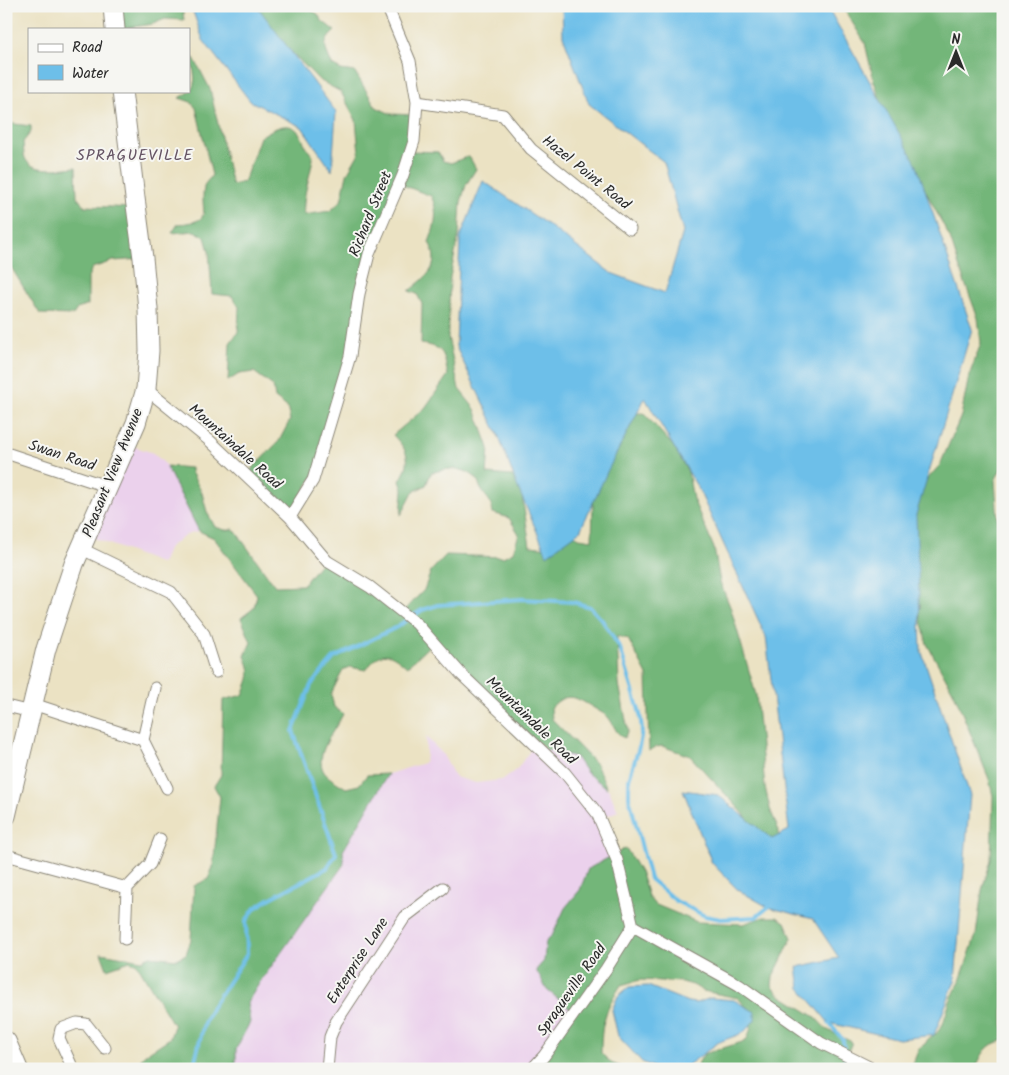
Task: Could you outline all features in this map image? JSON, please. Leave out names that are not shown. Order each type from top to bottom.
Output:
[{"type":"main road","points":[[113,6],[115,28]]},
{"type":"main road","name":"Pleasant View Avenue","points":[[6,816],[46,649],[74,564],[136,423],[146,389],[149,351],[148,309],[122,92]]},
{"type":"main road","points":[[6,1041],[18,1069]]},
{"type":"street","name":"Richard Street","points":[[290,517],[313,480],[350,356],[359,294],[369,254],[403,175],[414,141],[416,102],[410,61],[388,6]]},
{"type":"street","name":"Hazel Point Road","points":[[416,102],[504,114],[531,149],[630,229]]},
{"type":"street","name":"Mountaindale Road","points":[[146,389],[210,441],[290,517],[327,561],[370,587],[416,624],[461,674],[565,772],[597,813],[617,860],[633,926]]},
{"type":"street","name":"Swan Road","points":[[6,453],[109,487]]},
{"type":"street","points":[[82,549],[172,592],[204,634],[216,672]]},
{"type":"street","points":[[155,688],[143,740],[167,788]]},
{"type":"street","points":[[6,706],[32,708],[143,740]]},
{"type":"street","points":[[125,939],[127,888],[150,864],[160,839]]},
{"type":"street","points":[[6,855],[127,888]]},
{"type":"street","name":"Enterprise Lane","points":[[327,1069],[330,1037],[336,1022],[404,918],[442,888]]},
{"type":"street","points":[[633,926],[739,985],[821,1043],[873,1069]]},
{"type":"street","name":"Spragueville Road","points":[[532,1069],[544,1056],[606,970],[633,926]]},
{"type":"street","points":[[73,1069],[59,1038],[62,1028],[77,1023],[86,1024],[104,1048]]},
{"type":"shaded area","points":[[127,444],[153,453],[165,464],[199,531],[189,533],[169,547],[162,564],[86,535]]},
{"type":"shaded area","points":[[426,737],[442,753],[455,777],[476,783],[502,780],[517,769],[532,748],[550,750],[576,757],[587,773],[609,790],[618,811],[601,818],[616,853],[588,869],[580,890],[565,908],[553,934],[546,941],[544,961],[536,970],[571,1009],[530,1069],[236,1069],[236,1049],[250,1022],[247,1003],[267,971],[344,865],[343,851],[388,774],[424,763]]},
{"type":"green space","points":[[111,6],[180,6],[183,12],[184,20],[165,19],[153,24],[120,28]]},
{"type":"green space","points":[[255,6],[303,6],[318,14],[321,20],[335,31],[326,43],[326,51],[332,65],[341,70],[355,72],[376,107],[391,114],[415,115],[412,151],[438,152],[443,161],[451,163],[469,156],[476,169],[466,185],[461,202],[459,235],[450,277],[448,337],[459,389],[475,409],[489,448],[487,474],[512,476],[520,484],[530,546],[549,548],[571,531],[579,538],[592,540],[595,441],[610,414],[644,413],[674,447],[688,472],[693,499],[714,548],[720,582],[731,609],[756,695],[765,787],[770,809],[779,831],[779,845],[762,838],[743,813],[690,756],[662,746],[649,751],[647,675],[628,639],[617,636],[619,684],[628,731],[624,738],[606,716],[577,699],[567,697],[556,702],[551,708],[552,719],[596,764],[607,788],[587,773],[576,757],[545,749],[431,644],[407,667],[395,657],[385,654],[381,655],[366,670],[350,667],[343,670],[331,694],[334,707],[343,714],[323,750],[321,765],[324,772],[331,779],[346,788],[359,785],[367,775],[388,774],[343,851],[344,864],[263,977],[247,1003],[250,1022],[236,1049],[236,1069],[140,1069],[138,1065],[144,1055],[170,1038],[174,1026],[137,964],[130,961],[107,969],[101,953],[142,960],[150,956],[177,959],[186,954],[191,940],[194,886],[208,879],[213,867],[220,797],[214,786],[221,775],[223,700],[243,695],[249,679],[250,672],[245,656],[251,642],[241,618],[254,608],[257,595],[214,538],[199,531],[166,466],[191,468],[191,472],[202,493],[207,512],[215,527],[225,530],[234,529],[275,586],[303,585],[325,557],[404,611],[424,590],[431,571],[446,555],[503,557],[513,552],[519,534],[509,518],[493,513],[490,502],[476,478],[466,471],[455,469],[431,473],[426,485],[413,492],[401,515],[403,489],[400,481],[404,474],[407,457],[403,446],[393,435],[425,408],[448,375],[442,353],[435,347],[421,344],[422,304],[417,294],[409,291],[422,281],[433,265],[433,251],[429,242],[433,231],[435,207],[431,196],[400,184],[377,233],[350,353],[315,474],[290,513],[247,474],[279,441],[290,420],[287,407],[275,398],[273,386],[254,372],[239,374],[228,381],[230,343],[238,332],[239,307],[232,296],[212,294],[209,251],[205,237],[195,231],[172,233],[178,224],[190,223],[202,218],[204,186],[212,175],[196,108],[191,102],[179,98],[190,92],[193,86],[194,77],[191,59],[194,58],[210,89],[232,185],[244,182],[260,137],[282,126],[292,127],[297,130],[313,156],[305,192],[304,215],[330,211],[341,201],[347,174],[359,153],[356,120],[341,92],[319,80],[271,31]]},
{"type":"green space","points":[[842,6],[1003,6],[1003,464],[995,481],[1003,587],[1003,1041],[992,1044],[989,1047],[982,1055],[975,1069],[911,1069],[919,1048],[937,1033],[943,1024],[950,1001],[960,981],[976,935],[982,890],[991,860],[993,796],[989,779],[954,693],[927,644],[919,612],[921,604],[916,603],[914,494],[940,465],[961,416],[969,376],[981,343],[978,318],[950,238],[884,111],[873,78],[865,43]]},
{"type":"green space","points":[[6,123],[31,126],[31,132],[23,142],[24,156],[28,163],[48,169],[76,167],[77,197],[84,206],[136,208],[141,259],[113,261],[92,268],[88,277],[88,305],[77,309],[73,315],[40,314],[6,259]]},
{"type":"green space","points":[[626,848],[641,874],[648,896],[654,904],[697,922],[743,924],[764,917],[777,917],[785,922],[792,938],[773,977],[772,986],[780,995],[814,1016],[826,1029],[852,1042],[848,1052],[875,1069],[696,1069],[704,1054],[747,1039],[751,1028],[749,1010],[738,998],[703,991],[693,985],[682,982],[640,980],[621,985],[611,1002],[603,1025],[601,1053],[611,1063],[626,1069],[530,1069],[571,1009],[547,990],[536,970],[544,961],[546,941],[553,934],[565,908],[580,890],[588,869]]},
{"type":"water","points":[[191,6],[257,6],[336,112],[332,171],[302,127],[250,101],[203,40]]},
{"type":"water","points":[[562,6],[827,6],[916,163],[972,329],[916,515],[921,650],[970,795],[955,981],[934,1035],[899,1039],[829,1023],[800,988],[797,967],[839,958],[813,919],[768,907],[738,890],[712,863],[683,790],[718,795],[772,839],[789,830],[766,637],[698,488],[645,398],[608,470],[580,531],[547,555],[518,488],[497,432],[456,347],[460,238],[483,181],[551,227],[611,273],[665,293],[683,232],[664,162],[589,104],[563,36]]},
{"type":"water","points":[[648,986],[688,1002],[696,1003],[711,998],[734,1000],[755,1012],[755,1020],[743,1033],[719,1042],[684,1068],[658,1069],[642,1062],[618,1036],[612,1010],[618,996],[629,987]]},
{"type":"waterway","points":[[193,1069],[204,1023],[212,1007],[247,954],[246,921],[255,908],[327,868],[336,854],[293,731],[311,685],[334,658],[395,628],[422,610],[438,605],[522,599],[573,602],[590,607],[602,620],[620,648],[640,714],[642,730],[629,779],[629,797],[650,879],[676,901],[705,916],[721,919],[756,917],[771,905]]},
{"type":"waterway","points":[[829,1023],[843,1040],[844,1052]]},
{"type":"waterway","points":[[845,1059],[847,1069]]},
{"type":"district","name":"SPRAGUEVILLE","points":[[135,155]]}]
